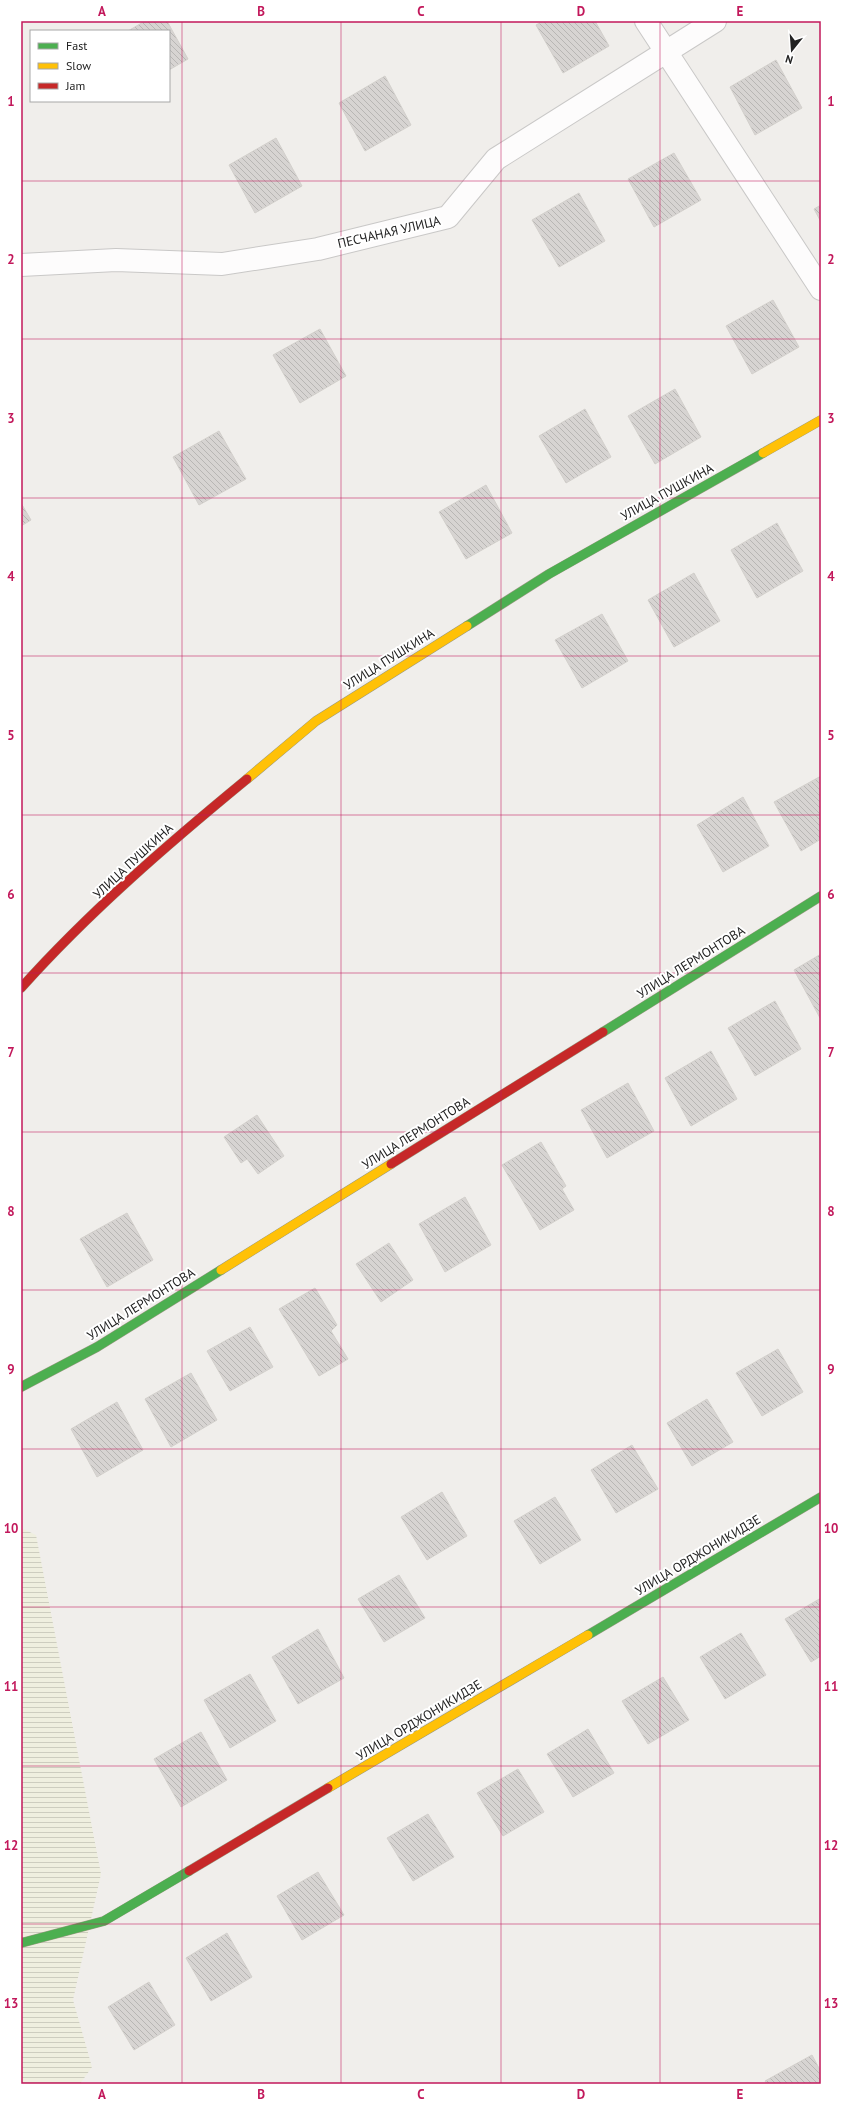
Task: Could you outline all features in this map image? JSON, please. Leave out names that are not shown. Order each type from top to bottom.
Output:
[{"type":"street","points":[[646,21],[821,289]]},
{"type":"street","name":"ПЕСЧАНАЯ УЛИЦА","points":[[21,265],[116,260],[222,264],[318,248],[448,217],[496,159],[715,21]]},
{"type":"street","name":"УЛИЦА ПУШКИНА","points":[[21,988],[47,959],[167,845],[316,721],[549,574],[821,420]]},
{"type":"street","name":"УЛИЦА ЛЕРМОНТОВА","points":[[21,1387],[97,1347],[821,896]]},
{"type":"street","name":"УЛИЦА ОРДЖОНИКИДЗЕ","points":[[21,1943],[104,1921],[821,1497]]},
{"type":"green space","points":[[21,1528],[36,1535],[101,1874],[73,2000],[92,2067],[80,2084],[21,2084]]},
{"type":"building","points":[[145,21],[167,21],[188,59],[170,69],[170,30],[130,30]]},
{"type":"building","points":[[543,21],[595,21],[609,46],[563,73],[536,25]]},
{"type":"building","points":[[776,60],[802,108],[755,135],[730,87]]},
{"type":"building","points":[[385,76],[411,125],[365,151],[339,103]]},
{"type":"building","points":[[276,138],[302,186],[255,213],[229,165]]},
{"type":"building","points":[[674,153],[701,200],[654,227],[628,179]]},
{"type":"building","points":[[579,193],[605,241],[559,267],[532,220]]},
{"type":"building","points":[[821,205],[821,222],[814,209]]},
{"type":"building","points":[[773,300],[799,347],[752,374],[726,326]]},
{"type":"building","points":[[320,329],[346,376],[300,403],[273,355]]},
{"type":"building","points":[[675,389],[701,437],[655,464],[628,416]]},
{"type":"building","points":[[585,409],[611,457],[566,483],[539,436]]},
{"type":"building","points":[[219,431],[246,479],[199,505],[173,457]]},
{"type":"building","points":[[486,485],[512,533],[466,559],[439,512]]},
{"type":"building","points":[[21,503],[31,520],[21,526]]},
{"type":"building","points":[[777,523],[803,571],[757,598],[731,550]]},
{"type":"building","points":[[694,573],[720,621],[674,647],[648,600]]},
{"type":"building","points":[[602,614],[628,661],[582,688],[555,640]]},
{"type":"building","points":[[821,776],[821,839],[801,851],[774,802]]},
{"type":"building","points":[[743,797],[769,846],[723,872],[697,825]]},
{"type":"building","points":[[821,954],[821,1017],[820,1018],[794,970]]},
{"type":"building","points":[[775,1001],[801,1049],[755,1076],[728,1028]]},
{"type":"building","points":[[711,1051],[737,1099],[691,1126],[665,1078]]},
{"type":"building","points":[[628,1083],[654,1131],[607,1158],[581,1110]]},
{"type":"building","points":[[257,1115],[284,1156],[258,1174],[247,1159],[241,1163],[224,1137]]},
{"type":"building","points":[[541,1142],[566,1186],[562,1189],[574,1210],[540,1230],[502,1165]]},
{"type":"building","points":[[465,1197],[491,1245],[445,1272],[419,1224]]},
{"type":"building","points":[[127,1213],[153,1260],[107,1287],[80,1239]]},
{"type":"building","points":[[389,1243],[413,1280],[381,1302],[356,1264]]},
{"type":"building","points":[[315,1288],[337,1325],[331,1331],[348,1359],[319,1376],[279,1309]]},
{"type":"building","points":[[250,1327],[273,1367],[230,1391],[207,1351]]},
{"type":"building","points":[[778,1349],[803,1392],[762,1416],[736,1373]]},
{"type":"building","points":[[191,1373],[217,1420],[171,1447],[145,1399]]},
{"type":"building","points":[[707,1399],[733,1442],[692,1466],[667,1423]]},
{"type":"building","points":[[117,1402],[143,1450],[97,1477],[71,1429]]},
{"type":"building","points":[[632,1445],[658,1489],[616,1513],[591,1470]]},
{"type":"building","points":[[442,1492],[467,1536],[427,1560],[401,1517]]},
{"type":"building","points":[[555,1497],[581,1540],[540,1564],[514,1521]]},
{"type":"building","points":[[399,1575],[425,1618],[384,1642],[358,1599]]},
{"type":"building","points":[[821,1598],[821,1656],[811,1662],[785,1619]]},
{"type":"building","points":[[318,1629],[344,1678],[298,1704],[272,1657]]},
{"type":"building","points":[[741,1633],[766,1675],[725,1699],[700,1657]]},
{"type":"building","points":[[250,1674],[276,1721],[230,1748],[204,1700]]},
{"type":"building","points":[[663,1677],[689,1720],[648,1744],[622,1701]]},
{"type":"building","points":[[588,1729],[614,1773],[573,1797],[547,1754]]},
{"type":"building","points":[[201,1732],[227,1780],[181,1807],[154,1759]]},
{"type":"building","points":[[518,1769],[544,1812],[503,1836],[477,1793]]},
{"type":"building","points":[[428,1814],[454,1857],[413,1881],[387,1838]]},
{"type":"building","points":[[318,1872],[344,1915],[302,1940],[277,1896]]},
{"type":"building","points":[[227,1933],[252,1977],[211,2001],[186,1958]]},
{"type":"building","points":[[149,1982],[175,2025],[134,2050],[108,2007]]},
{"type":"building","points":[[812,2055],[821,2072],[821,2084],[767,2084],[765,2081]]},
{"type":"traffic: fast","points":[[467,626],[549,574],[763,453]]},
{"type":"traffic: fast","points":[[603,1032],[821,896]]},
{"type":"traffic: fast","points":[[21,1387],[97,1347],[221,1270]]},
{"type":"traffic: fast","points":[[588,1635],[821,1497]]},
{"type":"traffic: fast","points":[[21,1943],[104,1921],[189,1871]]},
{"type":"traffic: slow","points":[[763,453],[821,420]]},
{"type":"traffic: slow","points":[[247,779],[316,721],[467,626]]},
{"type":"traffic: slow","points":[[221,1270],[391,1164]]},
{"type":"traffic: slow","points":[[328,1788],[588,1635]]},
{"type":"traffic: jam","points":[[21,988],[74,932],[130,879],[247,779]]},
{"type":"traffic: jam","points":[[391,1164],[603,1032]]},
{"type":"traffic: jam","points":[[189,1871],[328,1788]]}]
